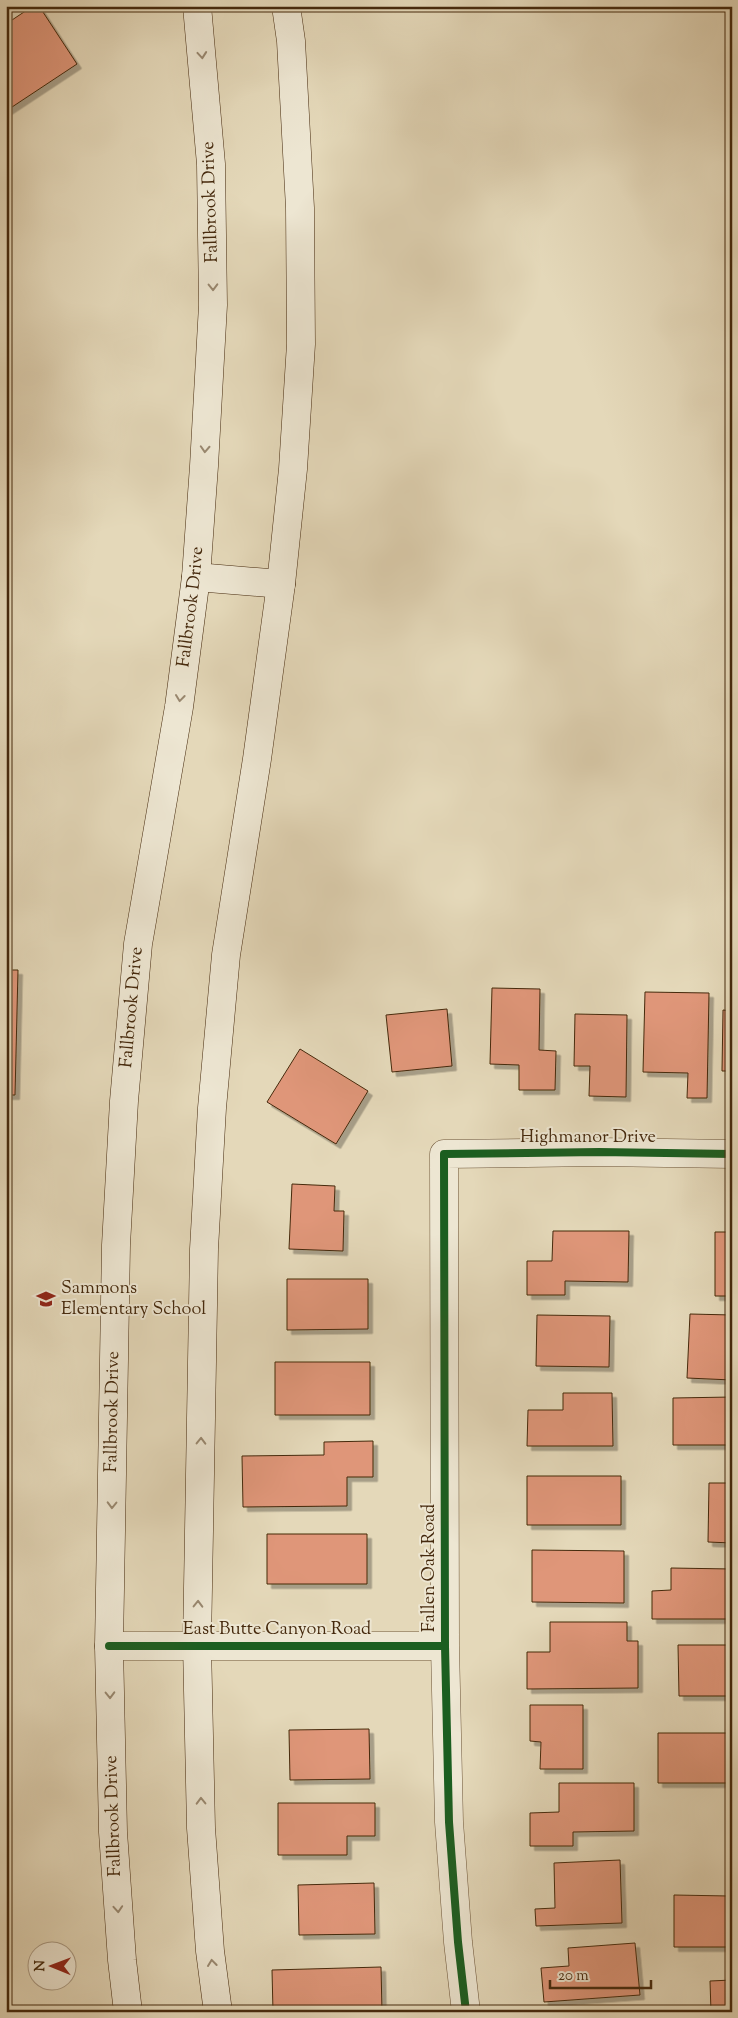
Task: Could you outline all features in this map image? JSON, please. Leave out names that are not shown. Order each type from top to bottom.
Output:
[{"type":"main road","name":"Fallbrook Drive","points":[[128,2012],[122,1960],[113,1832],[110,1646],[116,1245],[124,1102],[138,944],[179,707],[196,577],[204,466],[213,305],[211,164],[198,6]]},
{"type":"main road","points":[[218,2012],[210,1951],[202,1828],[197,1644],[204,1249],[212,1108],[226,955],[257,759],[281,584],[293,469],[301,344],[300,208],[291,41],[286,6]]},
{"type":"main road","points":[[196,577],[281,584]]},
{"type":"main road","name":"Highmanor Drive","points":[[444,1154],[599,1152],[732,1154]]},
{"type":"main road","name":"Fallen Oak Road","points":[[444,1154],[445,1646],[449,1822],[458,1942],[466,2012]]},
{"type":"main road","name":"East Butte Canyon Road","points":[[110,1646],[197,1644],[445,1646]]},
{"type":"building","points":[[33,6],[39,6],[77,64],[6,111],[6,24]]},
{"type":"building","points":[[6,970],[18,970],[15,1095],[6,1095]]},
{"type":"building","points":[[492,988],[540,989],[539,1050],[556,1051],[555,1090],[519,1090],[519,1065],[490,1064]]},
{"type":"building","points":[[645,992],[709,993],[707,1098],[687,1098],[688,1073],[643,1072]]},
{"type":"building","points":[[447,1009],[452,1066],[392,1072],[386,1015]]},
{"type":"building","points":[[723,1010],[732,1011],[732,1071],[722,1071]]},
{"type":"building","points":[[575,1014],[627,1015],[626,1097],[589,1096],[590,1066],[574,1066]]},
{"type":"building","points":[[300,1049],[368,1091],[336,1144],[267,1102]]},
{"type":"building","points":[[292,1184],[335,1186],[334,1211],[344,1211],[343,1251],[289,1249]]},
{"type":"building","points":[[553,1231],[629,1231],[628,1282],[565,1281],[565,1295],[527,1295],[527,1261],[552,1261]]},
{"type":"building","points":[[715,1232],[732,1232],[732,1296],[715,1296]]},
{"type":"building","points":[[287,1279],[368,1279],[368,1329],[287,1330]]},
{"type":"building","points":[[690,1314],[732,1315],[732,1380],[687,1378]]},
{"type":"building","points":[[537,1315],[610,1316],[609,1367],[536,1366]]},
{"type":"building","points":[[275,1362],[370,1362],[370,1415],[275,1415]]},
{"type":"building","points":[[563,1393],[612,1393],[613,1446],[527,1446],[528,1410],[563,1410]]},
{"type":"building","points":[[732,1397],[732,1445],[673,1445],[673,1398]]},
{"type":"building","points":[[373,1441],[373,1477],[347,1477],[347,1506],[243,1507],[242,1456],[324,1455],[324,1442]]},
{"type":"building","points":[[527,1476],[621,1476],[621,1525],[527,1525]]},
{"type":"building","points":[[709,1483],[732,1483],[732,1543],[708,1542]]},
{"type":"building","points":[[267,1534],[367,1534],[367,1584],[267,1584]]},
{"type":"building","points":[[532,1550],[624,1551],[624,1603],[532,1602]]},
{"type":"building","points":[[671,1568],[732,1569],[732,1619],[652,1619],[652,1591],[671,1590]]},
{"type":"building","points":[[550,1622],[627,1622],[627,1641],[638,1641],[638,1688],[527,1689],[527,1652],[550,1652]]},
{"type":"building","points":[[678,1645],[732,1645],[732,1696],[679,1696]]},
{"type":"building","points":[[530,1705],[583,1705],[583,1769],[540,1769],[541,1742],[530,1741]]},
{"type":"building","points":[[369,1729],[370,1779],[290,1780],[289,1730]]},
{"type":"building","points":[[658,1733],[732,1733],[732,1783],[658,1783]]},
{"type":"building","points":[[559,1783],[634,1783],[634,1831],[573,1832],[573,1846],[530,1846],[530,1813],[559,1812]]},
{"type":"building","points":[[278,1803],[375,1803],[375,1836],[347,1836],[347,1855],[278,1855]]},
{"type":"building","points":[[728,1816],[732,1816],[732,1865],[728,1865]]},
{"type":"building","points":[[620,1860],[622,1923],[536,1926],[535,1909],[555,1908],[554,1863]]},
{"type":"building","points":[[729,1880],[732,1880],[732,1947],[674,1947],[674,1895],[729,1896]]},
{"type":"building","points":[[374,1883],[375,1934],[299,1935],[298,1885]]},
{"type":"building","points":[[635,1943],[640,1995],[544,2002],[541,1968],[569,1966],[568,1948]]},
{"type":"building","points":[[381,1967],[382,2012],[273,2012],[272,1970]]},
{"type":"building","points":[[732,1980],[732,2012],[711,2012],[710,1981]]},
{"type":"cycle path","points":[[466,2012],[458,1942],[449,1822],[445,1646],[444,1154],[599,1152],[732,1154]]},
{"type":"cycle path","points":[[109,1646],[445,1646]]},
{"type":"place","name":"Sammons Elementary School","points":[[46,1299]]}]
